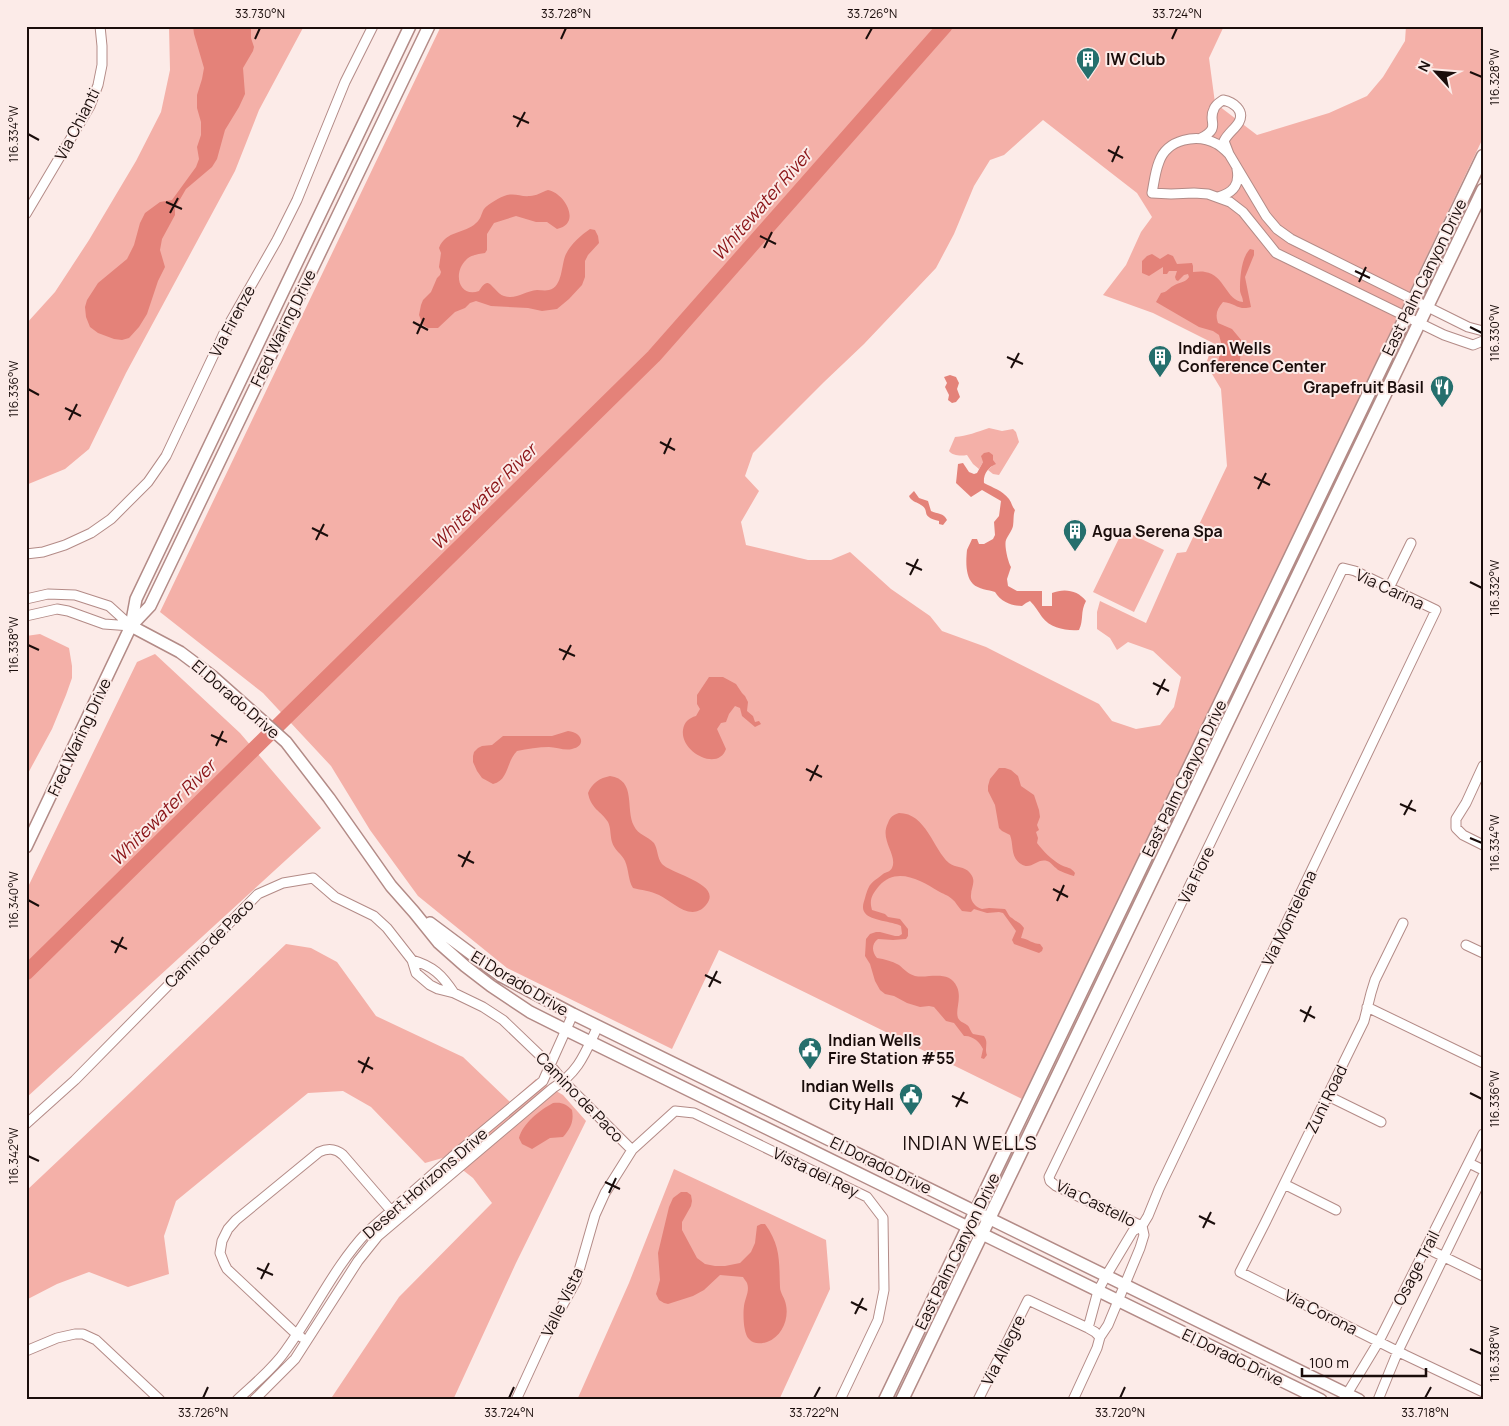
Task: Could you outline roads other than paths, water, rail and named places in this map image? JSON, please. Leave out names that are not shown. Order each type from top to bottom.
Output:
[{"type":"main road","name":"Fred Waring Drive","points":[[26,847],[131,626],[136,599],[410,26]]},
{"type":"main road","name":"Fred Waring Drive","points":[[131,626],[150,606],[429,26]]},
{"type":"main road","name":"East Palm Canyon Drive","points":[[885,1400],[1483,156]]},
{"type":"main road","name":"East Palm Canyon Drive","points":[[902,1400],[1483,190]]},
{"type":"main road","name":"El Dorado Drive","points":[[131,626],[180,652],[212,676],[286,742],[329,798],[391,886],[439,943],[465,966],[512,1000],[590,1042],[1321,1400]]},
{"type":"main road","name":"El Dorado Drive","points":[[414,912],[501,976],[573,1014],[989,1219],[1052,1248],[1346,1397],[1359,1400]]},
{"type":"main road","points":[[785,1138],[793,1122]]},
{"type":"main road","points":[[839,1164],[846,1148]]},
{"type":"street","name":"Via Chianti","points":[[26,214],[90,106],[102,65],[100,26]]},
{"type":"street","name":"Via Firenze","points":[[26,554],[43,552],[65,545],[91,533],[111,519],[148,482],[166,456],[224,333],[273,247],[297,200],[336,104],[373,26]]},
{"type":"street","points":[[1483,330],[1468,327],[1426,307],[1292,239],[1277,229],[1266,216],[1229,154],[1224,141],[1227,134],[1239,123],[1239,109],[1234,103],[1223,100],[1213,109],[1212,129],[1209,134],[1201,138],[1185,139],[1169,147],[1159,161],[1152,193],[1208,194],[1230,202],[1243,212],[1276,253],[1444,335],[1473,346],[1483,341]]},
{"type":"street","points":[[1201,138],[1218,144],[1229,154]]},
{"type":"street","points":[[1218,197],[1228,195],[1236,187],[1239,177],[1236,165]]},
{"type":"street","points":[[1389,588],[1411,542]]},
{"type":"street","name":"Via Carina","points":[[1343,568],[1355,571],[1436,610]]},
{"type":"street","name":"Via Fiore","points":[[1050,1180],[1051,1174],[1343,568]]},
{"type":"street","points":[[26,599],[48,594],[75,595],[109,606],[131,626]]},
{"type":"street","points":[[26,616],[56,608],[104,624],[131,626]]},
{"type":"street","name":"Via Montelena","points":[[1088,1328],[1098,1291],[1133,1231],[1142,1226],[1148,1216],[1436,610]]},
{"type":"street","points":[[1483,766],[1466,803],[1456,819],[1456,828],[1463,835],[1483,845]]},
{"type":"street","name":"Camino de Paco","points":[[26,1124],[75,1080],[258,894],[283,883],[313,878],[335,897],[374,916],[388,928],[412,960],[416,973],[430,985],[454,993],[483,1007],[503,1020],[632,1150]]},
{"type":"street","name":"Zuni Road","points":[[1240,1272],[1364,1021],[1375,980],[1403,923]]},
{"type":"street","points":[[1466,945],[1483,953]]},
{"type":"street","name":"Camino de Paco","points":[[412,960],[424,963],[440,974],[454,993]]},
{"type":"street","points":[[1367,1006],[1483,1063]]},
{"type":"street","name":"Desert Horizons Drive","points":[[237,1400],[274,1365],[298,1334],[357,1243],[391,1210],[543,1081],[573,1014]]},
{"type":"street","name":"Desert Horizons Drive","points":[[254,1400],[286,1370],[308,1341],[368,1247],[378,1236],[553,1088],[564,1082],[580,1065],[598,1026]]},
{"type":"street","points":[[1328,1096],[1381,1122]]},
{"type":"street","name":"Vista del Rey","points":[[632,1150],[675,1111],[694,1112],[867,1197],[883,1218],[884,1290],[878,1320],[840,1400]]},
{"type":"street","name":"Osage Trail","points":[[1346,1397],[1379,1341],[1483,1134]]},
{"type":"street","points":[[308,1341],[227,1269],[220,1253],[222,1241],[228,1228],[319,1152],[329,1149],[338,1151],[343,1155],[397,1218]]},
{"type":"street","name":"Valle Vista","points":[[516,1400],[545,1337],[576,1281],[595,1216],[605,1193],[632,1150]]},
{"type":"street","points":[[1469,1163],[1483,1170]]},
{"type":"street","name":"Osage Trail","points":[[1378,1400],[1398,1351],[1483,1176]]},
{"type":"street","name":"Via Castello","points":[[1050,1180],[1056,1186],[1142,1226]]},
{"type":"street","points":[[1284,1184],[1336,1210]]},
{"type":"street","name":"Via Montelena","points":[[1100,1337],[1125,1286],[1138,1252],[1144,1235],[1142,1226]]},
{"type":"street","points":[[1123,1246],[1138,1252]]},
{"type":"street","points":[[1426,1248],[1483,1276]]},
{"type":"street","name":"Via Corona","points":[[1240,1272],[1483,1392]]},
{"type":"street","name":"Via Allegre","points":[[978,1400],[1028,1300],[1088,1328]]},
{"type":"street","points":[[1092,1318],[1108,1324]]},
{"type":"street","points":[[1073,1400],[1098,1348],[1100,1337],[1088,1328]]},
{"type":"street","points":[[26,1351],[57,1338],[83,1334],[96,1340],[160,1400]]},
{"type":"waterway","name":"Whitewater River","points":[[26,973],[654,356],[945,26]]},
{"type":"place","name":"IW Club","points":[[1088,80]]},
{"type":"place","name":"Indian Wells Conference Center","points":[[1160,378]]},
{"type":"place","name":"Grapefruit Basil","points":[[1442,408]]},
{"type":"place","name":"Agua Serena Spa","points":[[1075,552]]},
{"type":"place","name":"Indian Wells Fire Station #55","points":[[810,1070]]},
{"type":"place","name":"Indian Wells City Hall","points":[[911,1116]]},
{"type":"district","name":"INDIAN WELLS","points":[[970,1143]]}]
